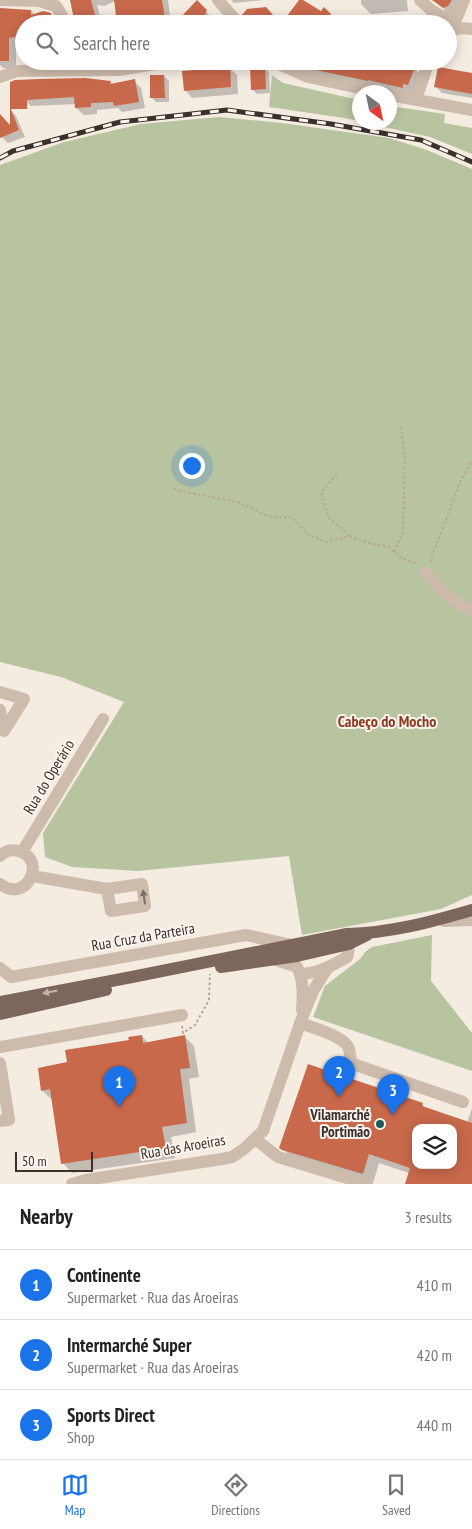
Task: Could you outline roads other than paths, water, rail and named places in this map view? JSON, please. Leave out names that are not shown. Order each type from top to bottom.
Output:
[{"type":"main road","points":[[0,1002],[298,957],[345,940],[434,921],[472,910]]},
{"type":"main road","points":[[0,1014],[167,976],[298,957]]},
{"type":"street","points":[[0,0],[39,1],[56,6],[62,15]]},
{"type":"street","points":[[218,0],[231,15]]},
{"type":"street","points":[[420,0],[440,15]]},
{"type":"street","points":[[446,15],[462,4]]},
{"type":"street","points":[[457,29],[472,29]]},
{"type":"street","points":[[0,77],[17,71],[29,70]]},
{"type":"street","points":[[292,70],[308,77],[352,86]]},
{"type":"street","points":[[416,99],[426,70]]},
{"type":"street","points":[[397,96],[472,110]]},
{"type":"street","points":[[426,572],[440,590],[459,604],[472,610]]},
{"type":"street","points":[[0,692],[24,699],[2,736]]},
{"type":"street","points":[[0,710],[2,736]]},
{"type":"street","name":"Rua do Operário","points":[[22,852],[103,718]]},
{"type":"street","points":[[0,856],[11,850],[22,852],[30,859],[33,868],[32,876],[25,886],[14,889],[2,887]]},
{"type":"street","points":[[32,876],[107,889]]},
{"type":"street","points":[[434,921],[472,920]]},
{"type":"street","name":"Rua Cruz da Parteira","points":[[0,968],[11,977],[246,935],[298,957]]},
{"type":"street","points":[[298,957],[311,974],[347,957],[349,950],[345,940]]},
{"type":"street","name":"Rua das Aroeiras","points":[[298,957],[303,994],[301,1020]]},
{"type":"street","name":"Rua das Aroeiras","points":[[72,1184],[86,1180],[232,1157],[254,1139],[263,1131],[301,1020],[313,991],[328,967]]},
{"type":"street","points":[[0,1047],[182,1015]]},
{"type":"street","points":[[301,1020],[343,1040],[349,1049],[349,1058],[353,1064],[463,1102]]},
{"type":"street","points":[[0,1063],[3,1118]]},
{"type":"street","points":[[254,1139],[278,1156],[367,1184]]},
{"type":"railway","points":[[0,158],[13,151],[120,122],[227,110],[331,124],[421,140],[472,162]]},
{"type":"place","name":"Intermarché Super","points":[[339,1097]]},
{"type":"place","name":"Continente","points":[[119,1107]]},
{"type":"place","name":"Sports Direct","points":[[393,1115]]},
{"type":"place","name":"Vilamarché Portimão","points":[[380,1124]]},
{"type":"district","name":"Cabeço do Mocho","points":[[387,721]]}]
